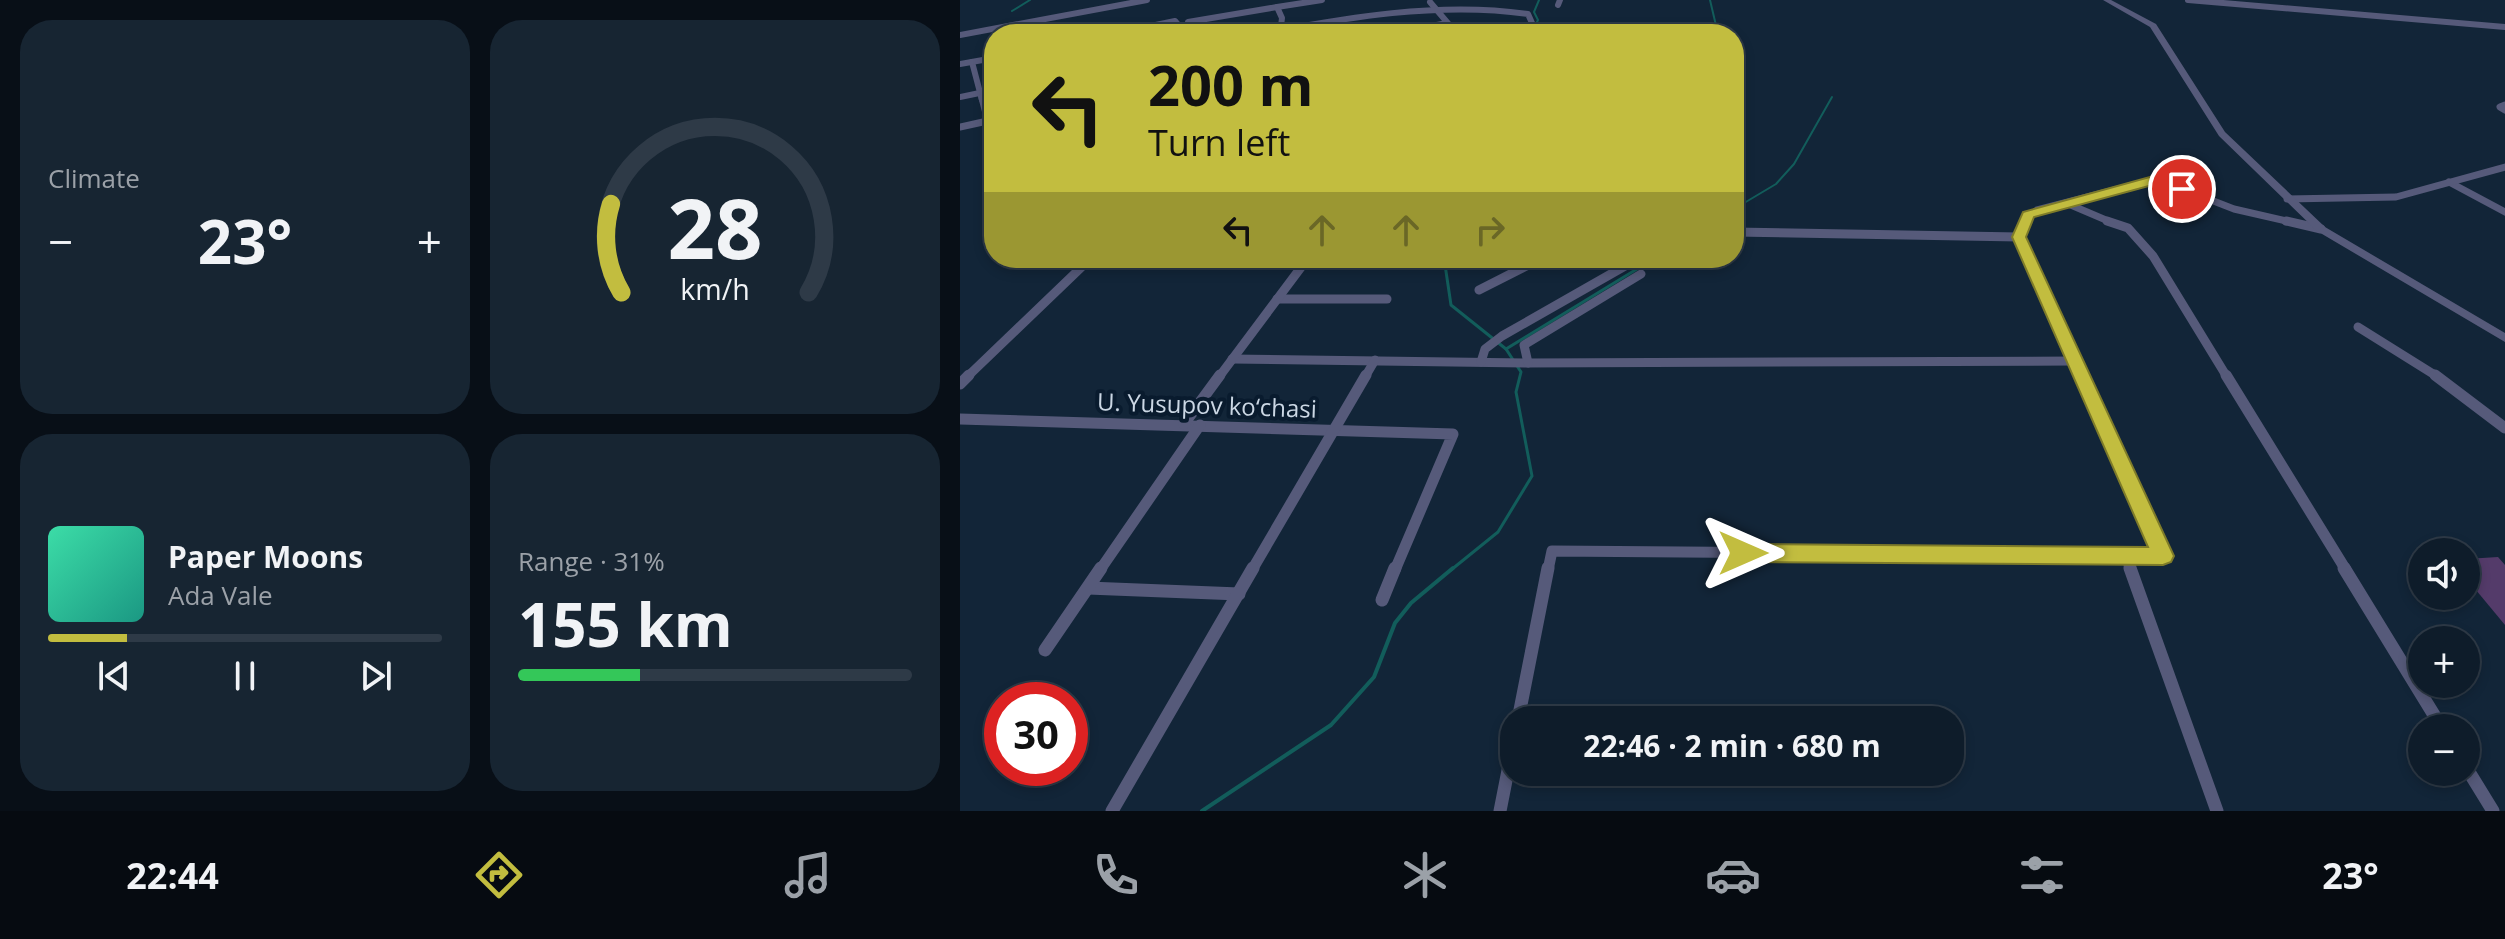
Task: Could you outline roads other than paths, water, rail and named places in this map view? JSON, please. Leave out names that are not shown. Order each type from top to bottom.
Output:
[{"type":"street","points":[[1019,24],[1147,0]]},
{"type":"street","points":[[1188,22],[1322,0]]},
{"type":"street","points":[[2106,0],[2153,26],[2217,129],[2321,229],[2505,338]]},
{"type":"street","points":[[2188,0],[2505,27]]},
{"type":"street","points":[[1320,24],[1430,2],[1516,8],[1528,14],[1532,23]]},
{"type":"street","points":[[1430,2],[1447,23],[1442,24]]},
{"type":"street","points":[[1277,7],[1281,24]]},
{"type":"street","points":[[960,35],[984,31]]},
{"type":"street","points":[[960,64],[984,60]]},
{"type":"street","points":[[972,62],[984,103]]},
{"type":"street","points":[[960,97],[984,92]]},
{"type":"street","points":[[960,127],[984,122]]},
{"type":"street","points":[[2287,199],[2396,197],[2505,167]]},
{"type":"street","points":[[1521,706],[1552,551],[2163,556],[2019,237],[2028,215],[2157,179],[2234,209],[2321,229]]},
{"type":"street","points":[[2449,182],[2505,212]]},
{"type":"street","points":[[2066,203],[2086,214],[2128,228],[2153,256],[2433,714]]},
{"type":"street","points":[[1744,232],[2019,237]]},
{"type":"street","points":[[960,384],[1081,268]]},
{"type":"street","points":[[1184,424],[1300,268]]},
{"type":"street","points":[[1479,290],[1522,268]]},
{"type":"street","points":[[1481,362],[1485,349],[1502,336],[1621,268]]},
{"type":"street","points":[[1526,363],[1524,345],[1641,274]]},
{"type":"street","points":[[1277,299],[1387,299]]},
{"type":"street","points":[[2358,327],[2442,380],[2505,428]]},
{"type":"street","points":[[1232,359],[1526,363],[2073,361]]},
{"type":"street","points":[[1112,811],[1375,360]]},
{"type":"street","name":"U. Yusupov ko‘chasi","points":[[960,419],[1453,434],[1382,600]]},
{"type":"street","points":[[1045,650],[1200,425]]},
{"type":"street","points":[[2126,556],[2217,811]]},
{"type":"street","points":[[1088,588],[1239,594]]},
{"type":"street","points":[[1500,811],[1505,786]]},
{"type":"street","points":[[2478,786],[2493,811]]},
{"type":"waterway","points":[[1012,11],[1030,0]]},
{"type":"waterway","points":[[1536,24],[1538,20],[1534,12],[1539,0]]},
{"type":"waterway","points":[[1710,0],[1716,24]]},
{"type":"waterway","points":[[1744,203],[1776,184],[1794,164],[1832,97]]},
{"type":"waterway","points":[[1445,268],[1451,305],[1506,349]]},
{"type":"waterway","points":[[1506,349],[1639,268]]},
{"type":"waterway","points":[[1451,570],[1498,532],[1532,476],[1516,392],[1521,372],[1506,349]]},
{"type":"waterway","points":[[1202,811],[1331,725],[1374,677],[1395,623],[1411,603],[1453,568]]}]
